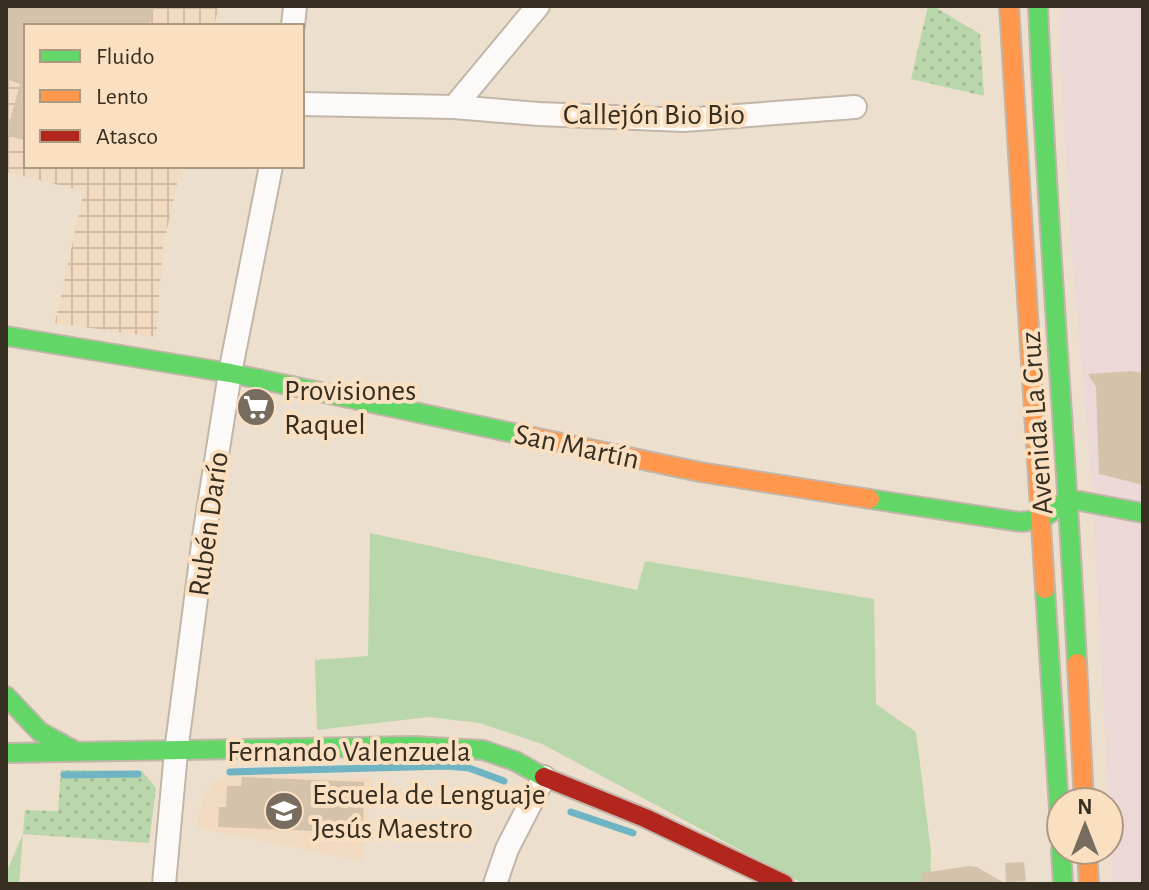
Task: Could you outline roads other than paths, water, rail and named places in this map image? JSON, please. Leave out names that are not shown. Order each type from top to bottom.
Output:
[{"type":"street","points":[[454,107],[538,6]]},
{"type":"street","name":"Avenida La Cruz","points":[[1009,6],[1058,786]]},
{"type":"street","name":"Avenida La Cruz","points":[[1038,6],[1043,125],[1069,499],[1083,786]]},
{"type":"street","name":"Callejón Bio Bio","points":[[304,104],[454,107],[684,120],[855,107]]},
{"type":"street","name":"Rubén Darío","points":[[164,884],[176,752],[204,537],[230,373],[271,168]]},
{"type":"street","name":"San Martín","points":[[6,336],[230,373],[700,472],[1021,522],[1042,519]]},
{"type":"street","points":[[1042,519],[1069,499],[1143,513]]},
{"type":"street","name":"Fernando Valenzuela","points":[[6,696],[40,732],[78,753]]},
{"type":"street","name":"Fernando Valenzuela","points":[[6,753],[453,746],[483,750],[645,818],[784,884]]},
{"type":"street","points":[[495,884],[507,849],[544,777]]},
{"type":"waterway","points":[[230,772],[447,766],[469,768],[504,781]]},
{"type":"waterway","points":[[64,775],[138,774]]},
{"type":"waterway","points":[[571,812],[633,833]]},
{"type":"place","name":"Provisiones Raquel","points":[[256,407]]},
{"type":"place","name":"Escuela de Lenguaje Jesús Maestro","points":[[284,811]]}]
